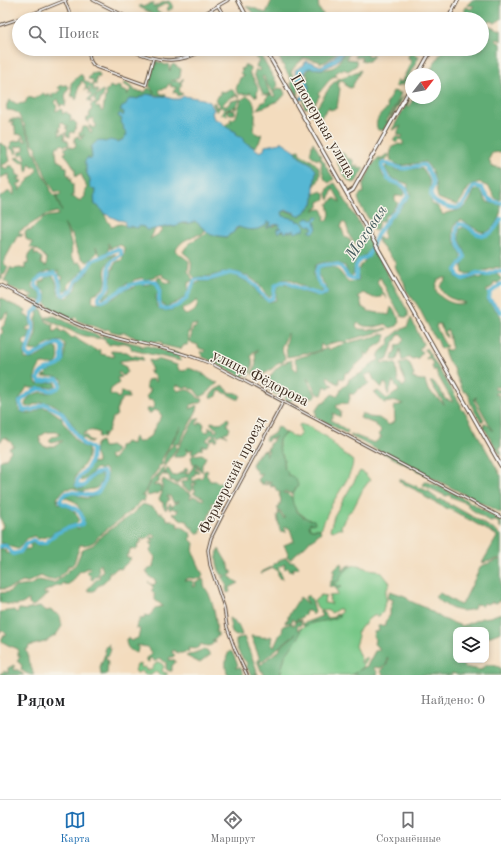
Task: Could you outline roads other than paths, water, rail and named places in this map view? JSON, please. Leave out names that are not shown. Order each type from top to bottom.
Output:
[{"type":"main road","points":[[238,0],[244,12]]},
{"type":"main road","points":[[452,12],[458,0]]},
{"type":"main road","name":"Пионерная улица","points":[[269,56],[348,193],[501,466]]},
{"type":"main road","points":[[421,68],[428,56]]},
{"type":"main road","points":[[348,193],[353,190],[405,98]]},
{"type":"street","points":[[34,12],[66,0],[70,12]]},
{"type":"street","points":[[93,0],[117,12]]},
{"type":"street","points":[[207,12],[228,0]]},
{"type":"street","points":[[218,6],[222,12]]},
{"type":"street","points":[[0,25],[12,20]]},
{"type":"street","points":[[89,56],[90,61],[96,67],[146,85],[154,59]]},
{"type":"street","points":[[146,56],[154,59],[178,60],[188,56]]},
{"type":"street","name":"улица Фёдорова","points":[[0,285],[88,328],[172,350],[195,357],[216,366],[501,517]]},
{"type":"street","name":"Фермерский проезд","points":[[247,675],[228,631],[224,607],[210,565],[208,550],[211,538],[222,516],[283,402]]},
{"type":"water","points":[[335,56],[342,56],[332,65],[325,68],[309,68],[306,70],[304,77],[306,78],[309,86],[308,92],[302,100],[299,99],[306,88],[304,83],[299,83],[296,78],[295,70],[304,65],[307,61],[308,63],[310,62],[321,66]]},
{"type":"water","points":[[147,94],[173,99],[179,99],[184,96],[203,99],[210,102],[214,110],[212,113],[214,119],[221,121],[226,127],[236,132],[237,136],[242,137],[244,142],[260,152],[264,150],[265,146],[281,143],[281,141],[296,151],[299,157],[310,163],[316,170],[314,202],[305,212],[300,215],[300,217],[297,215],[295,216],[295,213],[287,210],[282,212],[283,216],[296,219],[297,222],[300,221],[305,226],[304,231],[302,230],[295,233],[295,230],[285,233],[283,230],[278,233],[277,229],[281,228],[279,226],[280,224],[273,225],[272,227],[269,226],[267,229],[266,227],[270,225],[271,222],[268,223],[268,221],[267,224],[257,229],[250,230],[239,227],[236,228],[233,233],[227,237],[211,235],[195,221],[191,223],[182,223],[175,227],[171,226],[146,230],[144,227],[140,226],[137,228],[129,226],[126,227],[124,221],[118,220],[103,213],[98,206],[95,205],[94,197],[96,193],[95,190],[91,188],[89,183],[91,182],[89,181],[91,179],[86,171],[85,161],[88,157],[90,160],[92,158],[91,147],[98,140],[105,142],[110,140],[118,142],[124,139],[127,134],[121,122],[122,119],[118,116],[120,113],[123,116],[123,111],[120,111],[122,107],[125,106],[128,100],[134,98],[137,99]]},
{"type":"water","points":[[316,216],[319,217],[315,221],[317,229],[313,233],[309,231],[313,229],[312,226],[307,225],[303,221],[308,218],[312,220],[315,219]]},
{"type":"waterway","name":"Моховая","points":[[0,546],[6,546],[13,554],[20,552],[26,544],[33,540],[38,543],[46,543],[55,534],[65,529],[82,524],[82,516],[80,512],[62,503],[60,500],[65,494],[70,492],[93,495],[98,491],[105,479],[103,472],[96,473],[84,486],[77,485],[80,476],[90,463],[92,449],[83,444],[61,412],[45,404],[32,410],[23,410],[20,402],[36,390],[42,389],[51,391],[60,386],[60,382],[57,379],[40,382],[38,379],[39,375],[43,371],[56,367],[62,361],[62,347],[60,344],[56,344],[30,357],[27,355],[33,332],[32,315],[44,300],[44,296],[36,286],[36,281],[43,276],[55,273],[59,280],[62,294],[65,295],[72,290],[76,281],[83,275],[93,260],[117,249],[121,251],[121,254],[112,261],[110,265],[107,289],[99,296],[99,300],[102,301],[131,285],[154,281],[159,287],[159,304],[161,308],[172,308],[180,304],[186,298],[195,280],[210,279],[230,273],[247,279],[256,286],[260,293],[268,300],[273,298],[275,286],[282,282],[287,282],[298,288],[321,295],[326,291],[316,277],[318,267],[330,264],[336,265],[341,267],[350,278],[356,279],[356,266],[359,261],[368,256],[377,235],[388,219],[408,196],[404,187],[388,179],[382,164],[385,163],[402,168],[424,165],[432,180],[432,198],[444,206],[458,208],[465,202],[475,186],[482,188],[487,197],[494,202],[501,203]]},
{"type":"waterway","name":"Моховая","points":[[501,219],[493,231],[486,235],[478,234],[467,226],[459,224],[456,233],[465,257],[456,270],[458,276],[463,279],[477,274],[487,275],[496,271],[501,272]]},
{"type":"waterway","name":"Моховая","points":[[501,284],[490,293],[489,299],[501,312]]}]
